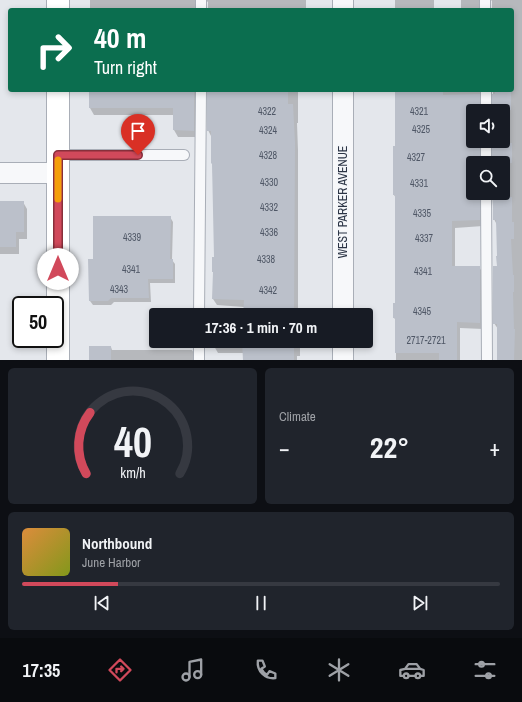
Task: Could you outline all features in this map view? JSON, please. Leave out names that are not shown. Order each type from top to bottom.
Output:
[{"type":"main road","points":[[58,92],[58,360]]},
{"type":"street","name":"WEST PARKER AVENUE","points":[[343,92],[343,308]]},
{"type":"street","points":[[0,174],[58,164]]},
{"type":"street","points":[[342,360],[343,348]]},
{"type":"lane","points":[[199,308],[201,92]]},
{"type":"lane","points":[[486,92],[486,104]]},
{"type":"lane","points":[[58,164],[184,155]]},
{"type":"lane","points":[[486,200],[487,360]]},
{"type":"lane","points":[[199,348],[199,360]]},
{"type":"building","points":[[89,92],[194,92],[194,131],[173,130],[173,108],[89,108]]},
{"type":"building","points":[[207,92],[288,92],[288,104],[293,104],[295,143],[294,308],[243,308],[244,300],[212,299],[212,257],[214,257],[211,131],[207,131]]},
{"type":"building","points":[[395,92],[443,92],[443,95],[480,94],[480,104],[466,104],[466,148],[480,148],[480,156],[466,156],[466,200],[480,200],[480,220],[452,221],[452,266],[480,266],[480,323],[457,322],[457,360],[439,360],[439,353],[395,353],[395,318],[393,318],[393,303],[395,303],[395,195],[393,195],[393,146],[395,146]]},
{"type":"building","points":[[495,92],[511,92],[511,110],[510,104],[492,104],[492,94],[495,94]]},
{"type":"building","points":[[510,143],[512,143],[512,163],[510,163],[510,156],[492,156],[492,148],[510,148]]},
{"type":"building","points":[[510,197],[512,197],[512,222],[514,222],[514,239],[511,239],[514,275],[514,360],[497,360],[497,324],[493,324],[493,266],[497,266],[496,220],[493,220],[493,200],[510,200]]},
{"type":"building","points":[[0,201],[24,201],[24,232],[16,232],[16,247],[0,247]]},
{"type":"building","points":[[93,216],[171,216],[170,259],[173,259],[173,279],[148,279],[149,298],[111,298],[108,301],[89,301],[88,259],[93,259]]},
{"type":"building","points":[[89,346],[111,346],[111,360],[89,360]]},
{"type":"building","points":[[242,348],[294,348],[294,360],[243,360]]},
{"type":"slow traffic","points":[[58,160],[58,199]]},
{"type":"route","points":[[58,269],[58,155],[138,155]]}]
